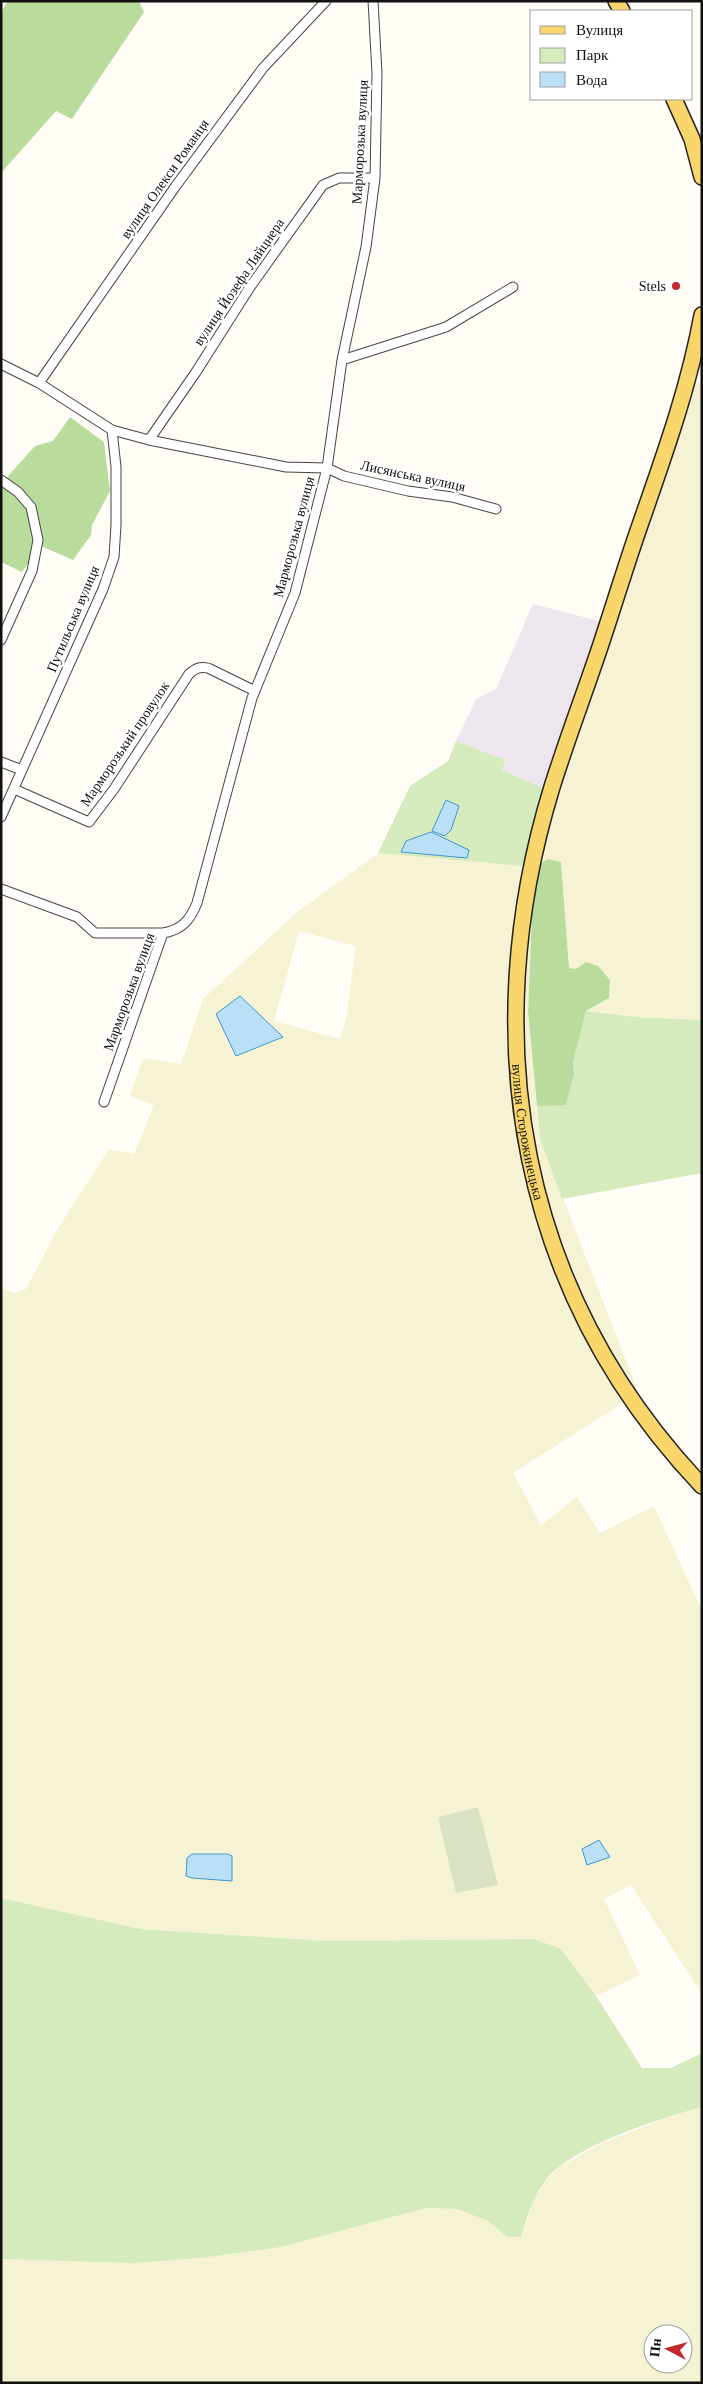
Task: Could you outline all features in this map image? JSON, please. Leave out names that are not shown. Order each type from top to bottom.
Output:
[{"type":"main road","points":[[675,100],[697,141],[702,177]]},
{"type":"main road","name":"вулиця Сторожинецька","points":[[702,315],[687,381],[552,789],[528,889],[516,967],[515,1044],[521,1117],[536,1194],[552,1245],[575,1304],[612,1368],[654,1432],[702,1486]]},
{"type":"street","name":"вулиця Олекси Романця","points":[[39,383],[170,195],[263,68],[326,1]]},
{"type":"street","name":"Марморозька вулиця","points":[[104,1102],[163,933],[173,932],[190,920],[198,903],[255,691],[295,593],[327,468],[342,360],[366,247],[375,178],[377,73],[373,1]]},
{"type":"street","name":"вулиця Йозефа Ляйцнера","points":[[149,440],[250,287],[323,185],[339,178],[375,178]]},
{"type":"street","points":[[342,360],[446,327],[513,287]]},
{"type":"street","points":[[1,364],[39,383],[112,430],[149,440],[286,467],[327,468]]},
{"type":"street","name":"Путильська вулиця","points":[[1,816],[103,589],[114,556],[116,467],[112,430]]},
{"type":"street","name":"Лисянська вулиця","points":[[327,468],[344,476],[408,491],[452,497],[496,509]]},
{"type":"street","points":[[1,480],[18,492],[31,507],[38,540],[32,571],[1,640]]},
{"type":"street","name":"Марморозький провулок","points":[[14,789],[89,822],[114,789],[189,674],[200,667],[208,668],[255,691]]},
{"type":"street","points":[[1,762],[22,770]]},
{"type":"street","points":[[1,889],[77,917],[95,932],[163,933]]},
{"type":"shaded area","points":[[702,380],[702,1020],[635,1017],[586,1011],[609,998],[576,969],[569,968],[561,862],[534,867],[528,1011],[540,1139],[637,1389],[615,1408],[513,1473],[541,1525],[577,1497],[600,1533],[654,1506],[702,1611],[702,1994],[631,1885],[604,1899],[640,1975],[596,1996],[560,1948],[533,1939],[326,1941],[141,1929],[1,1898],[1,1288],[14,1293],[26,1289],[57,1230],[109,1149],[134,1154],[154,1105],[130,1096],[143,1058],[181,1064],[203,999],[295,914],[378,853],[534,866],[679,392]],"holes":[[[299,931],[356,946],[346,1019],[340,1039],[274,1021]]]},
{"type":"shaded area","points":[[533,604],[603,622],[550,791],[502,770],[506,760],[456,741],[476,699],[496,689]]},
{"type":"shaded area","points":[[702,2107],[701,2383],[1,2383],[1,2259],[55,2260],[281,2247],[426,2208],[457,2209],[488,2221],[507,2237],[521,2237],[535,2198],[546,2180],[561,2166],[602,2143],[679,2113]]},
{"type":"green space","points":[[8,1],[139,1],[144,12],[72,119],[56,111],[1,173],[1,12]]},
{"type":"green space","points":[[70,417],[104,442],[110,491],[92,525],[91,535],[73,560],[41,546],[22,572],[1,562],[1,484],[35,446],[53,441]]},
{"type":"green space","points":[[456,741],[506,760],[502,770],[550,791],[534,867],[378,853],[410,786],[448,761]]},
{"type":"green space","points":[[548,859],[561,862],[569,968],[576,969],[586,962],[598,966],[610,980],[609,998],[586,1011],[573,1062],[574,1074],[566,1105],[537,1106],[528,1011],[534,867]]},
{"type":"green space","points":[[586,1011],[635,1017],[702,1020],[702,1173],[562,1199],[540,1139],[537,1106],[566,1104],[574,1074],[573,1062]]},
{"type":"green space","points":[[478,1807],[498,1885],[456,1893],[438,1817]]},
{"type":"green space","points":[[1,1898],[141,1929],[326,1941],[533,1939],[560,1948],[596,1996],[642,2068],[671,2068],[702,2053],[702,2107],[663,2118],[617,2135],[574,2157],[557,2169],[545,2181],[537,2194],[521,2237],[507,2237],[488,2221],[457,2209],[426,2208],[281,2247],[200,2258],[134,2263],[1,2259]]},
{"type":"water","points":[[446,800],[459,806],[451,830],[445,836],[432,831]]},
{"type":"water","points":[[431,832],[469,850],[467,858],[401,852],[406,841]]},
{"type":"water","points":[[240,996],[283,1037],[236,1056],[216,1014]]},
{"type":"water","points":[[599,1840],[610,1857],[587,1865],[582,1849]]},
{"type":"water","points":[[192,1854],[228,1854],[232,1856],[232,1881],[186,1876],[187,1858]]},
{"type":"place","name":"Stels","points":[[676,286]]}]
